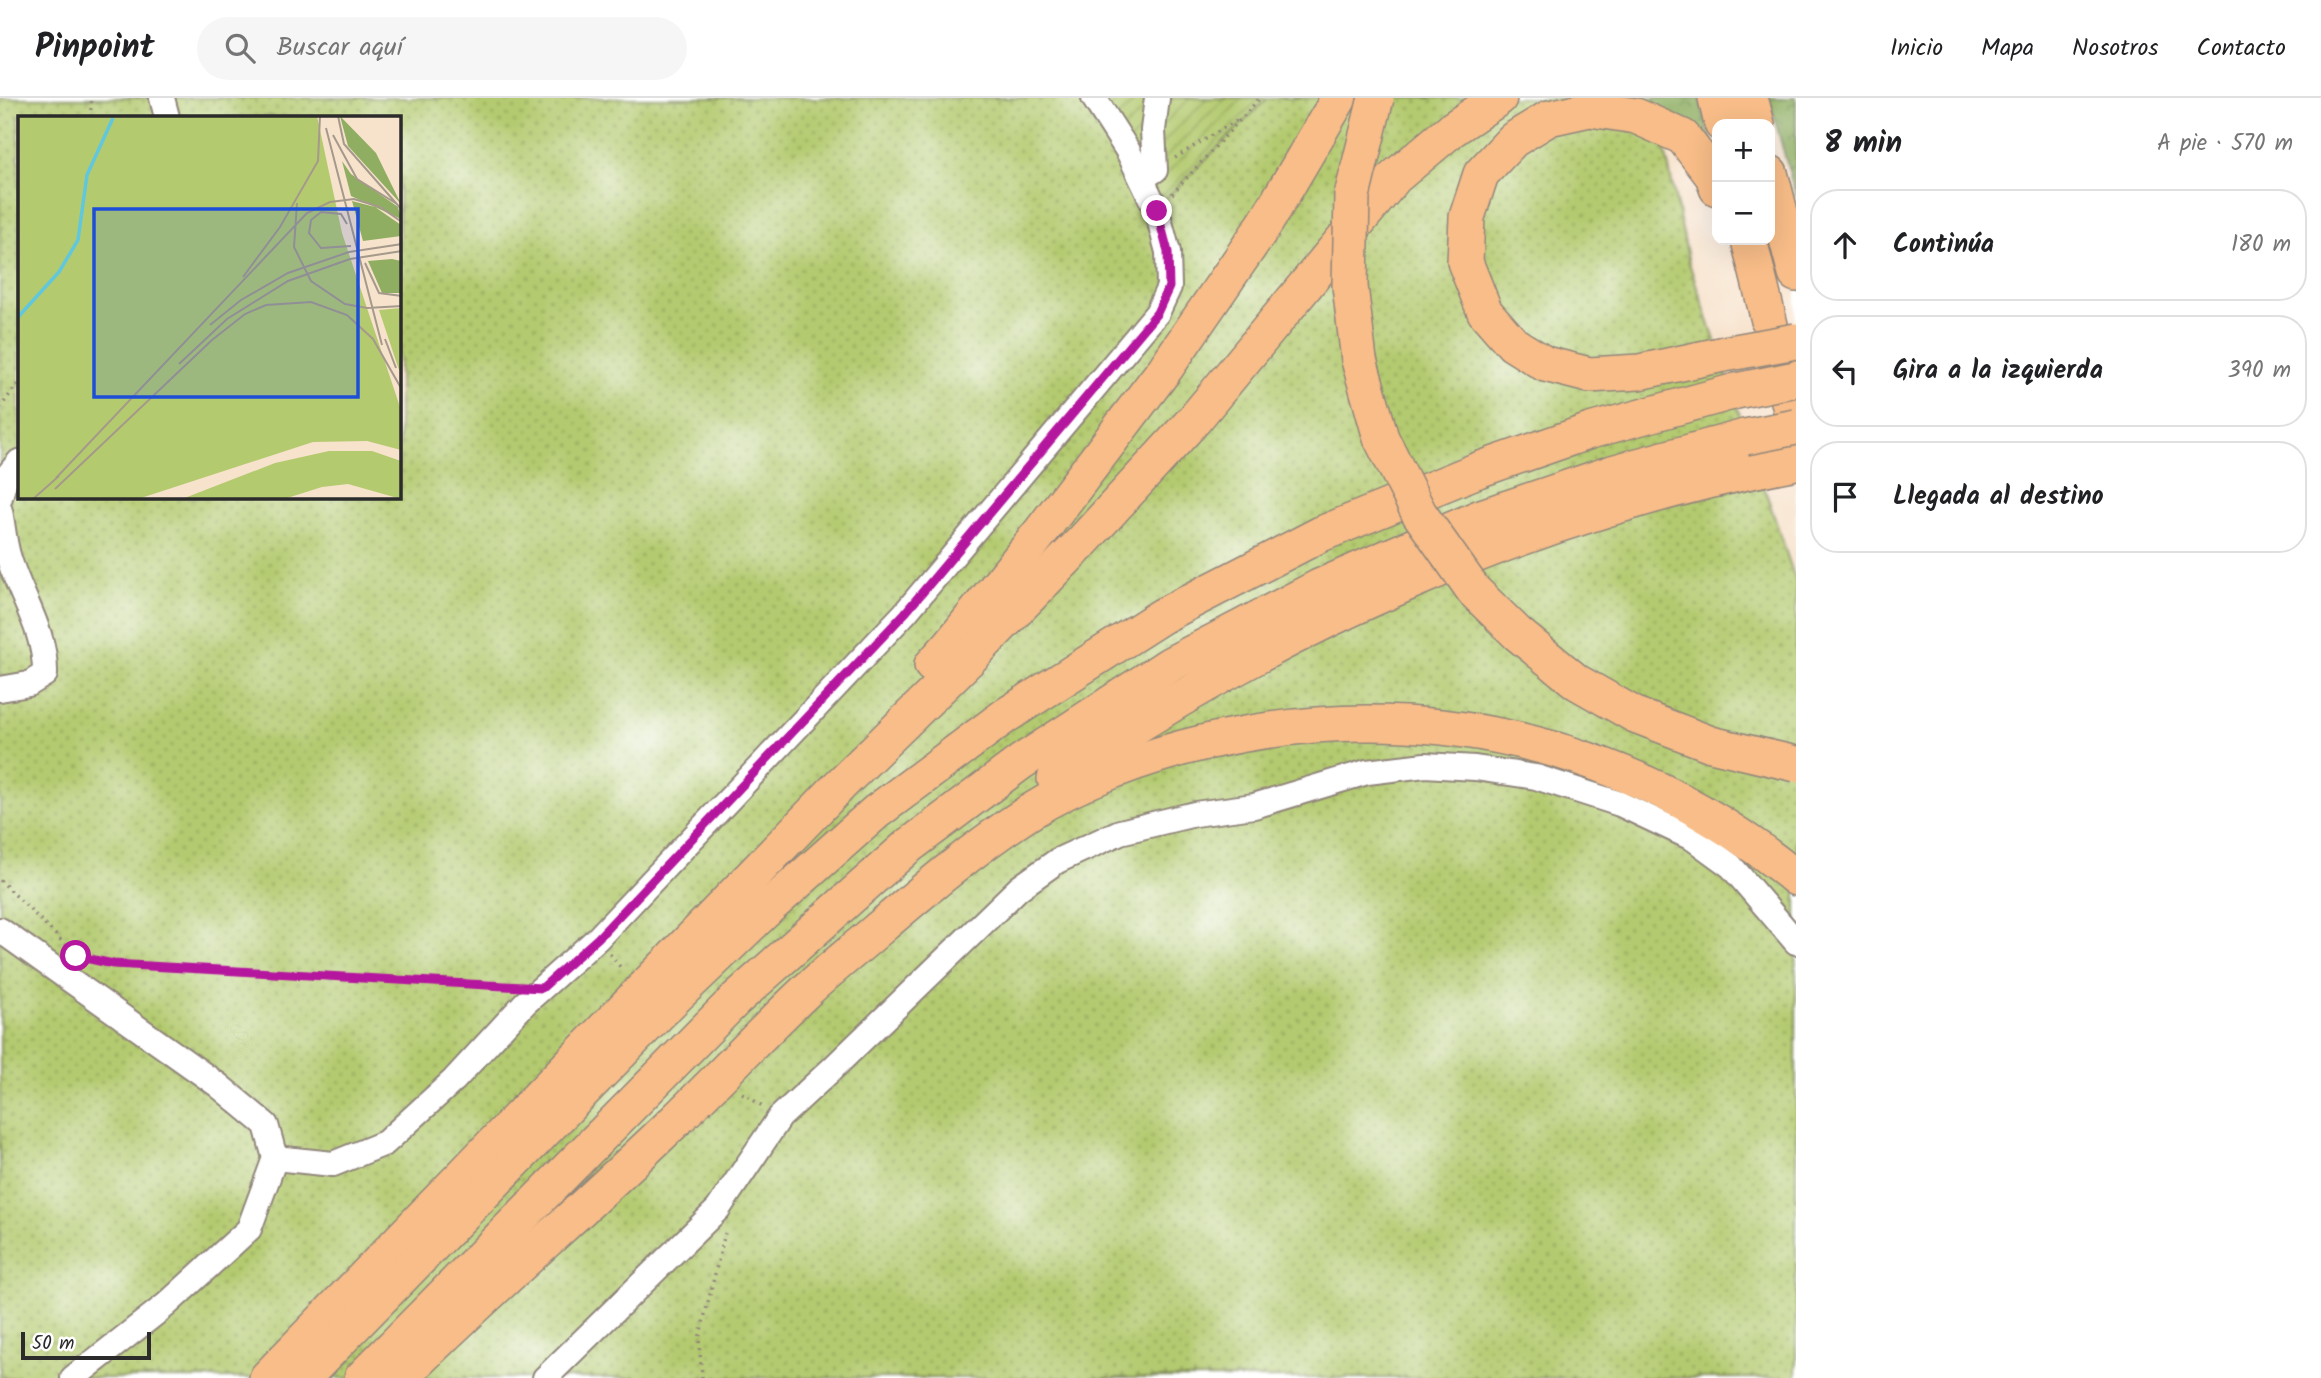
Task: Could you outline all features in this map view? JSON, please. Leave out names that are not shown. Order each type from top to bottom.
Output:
[{"type":"highway","points":[[420,1222],[951,644],[1165,369],[1266,222],[1339,98]]},
{"type":"highway","points":[[1376,98],[1352,196],[1350,286],[1359,360],[1381,438],[1419,513],[1475,591],[1518,634],[1577,682],[1635,715],[1711,744],[1796,764]]},
{"type":"highway","points":[[267,1378],[841,784],[967,661],[1081,543],[1194,420],[1395,177],[1451,130],[1499,98]]},
{"type":"highway","points":[[1716,98],[1721,119]]},
{"type":"highway","points":[[1715,182],[1683,137],[1636,116],[1590,108],[1549,118],[1513,140],[1481,174],[1467,217],[1465,262],[1485,312],[1513,344],[1545,364],[1589,375],[1639,372],[1724,354],[1782,333]]},
{"type":"highway","points":[[1772,182],[1796,274]]},
{"type":"highway","points":[[1739,245],[1782,333]]},
{"type":"highway","points":[[591,1198],[800,985],[922,876],[1024,800],[1096,751],[1231,670],[1295,635],[1366,602],[1453,565],[1749,454],[1796,429],[1782,333],[1751,245]]},
{"type":"highway","points":[[303,1378],[672,1000],[768,908],[876,812],[1005,716],[1163,616],[1321,534],[1490,465],[1590,431],[1736,391],[1796,379]]},
{"type":"highway","points":[[362,1378],[736,999],[906,848],[1021,762],[1171,664],[1319,587],[1481,517],[1612,473],[1749,454],[1796,462]]},
{"type":"highway","points":[[400,1378],[674,1122],[807,990],[950,867],[1031,811],[1101,776],[1172,750],[1252,731],[1326,723],[1399,722],[1476,730],[1537,743],[1596,762],[1661,790],[1730,830],[1796,878]]},
{"type":"street","points":[[162,98],[167,116]]},
{"type":"street","points":[[1094,98],[1128,150],[1148,174]]},
{"type":"street","points":[[275,1158],[333,1164],[385,1143],[454,1080],[526,1003],[598,938],[905,613],[1157,313],[1169,287],[1168,252],[1148,174],[1157,98]]},
{"type":"street","points":[[0,497],[5,479],[18,462]]},
{"type":"street","points":[[0,511],[8,554],[41,635],[46,654],[46,674],[29,684],[0,690]]},
{"type":"street","points":[[545,1378],[718,1209],[780,1117],[1019,888],[1057,861],[1120,832],[1195,814],[1254,806],[1378,771],[1424,765],[1475,768],[1536,777],[1620,804],[1693,839],[1731,866],[1796,942]]},
{"type":"street","points":[[0,930],[218,1085],[267,1125],[275,1158],[249,1229],[166,1305],[73,1378]]},
{"type":"path","points":[[90,116],[92,98]]},
{"type":"path","points":[[1157,211],[1260,98]]},
{"type":"path","points":[[1148,174],[1245,115]]},
{"type":"path","points":[[0,408],[18,383]]},
{"type":"path","points":[[0,880],[76,956],[113,964],[542,988]]},
{"type":"path","points":[[702,1378],[699,1339],[725,1232]]},
{"type":"green space","points":[[0,98],[1654,98],[1689,263],[1796,582],[1796,1378],[0,1378]]},
{"type":"green space","points":[[1079,98],[1268,98],[1150,214]]},
{"type":"green space","points":[[1608,98],[1699,98],[1712,142],[1712,156]]},
{"type":"green space","points":[[1769,98],[1796,98],[1796,197],[1775,119]]},
{"type":"route","points":[[76,956],[113,964],[542,988],[598,938],[905,613],[1157,313],[1169,287],[1168,252],[1157,211]]}]
